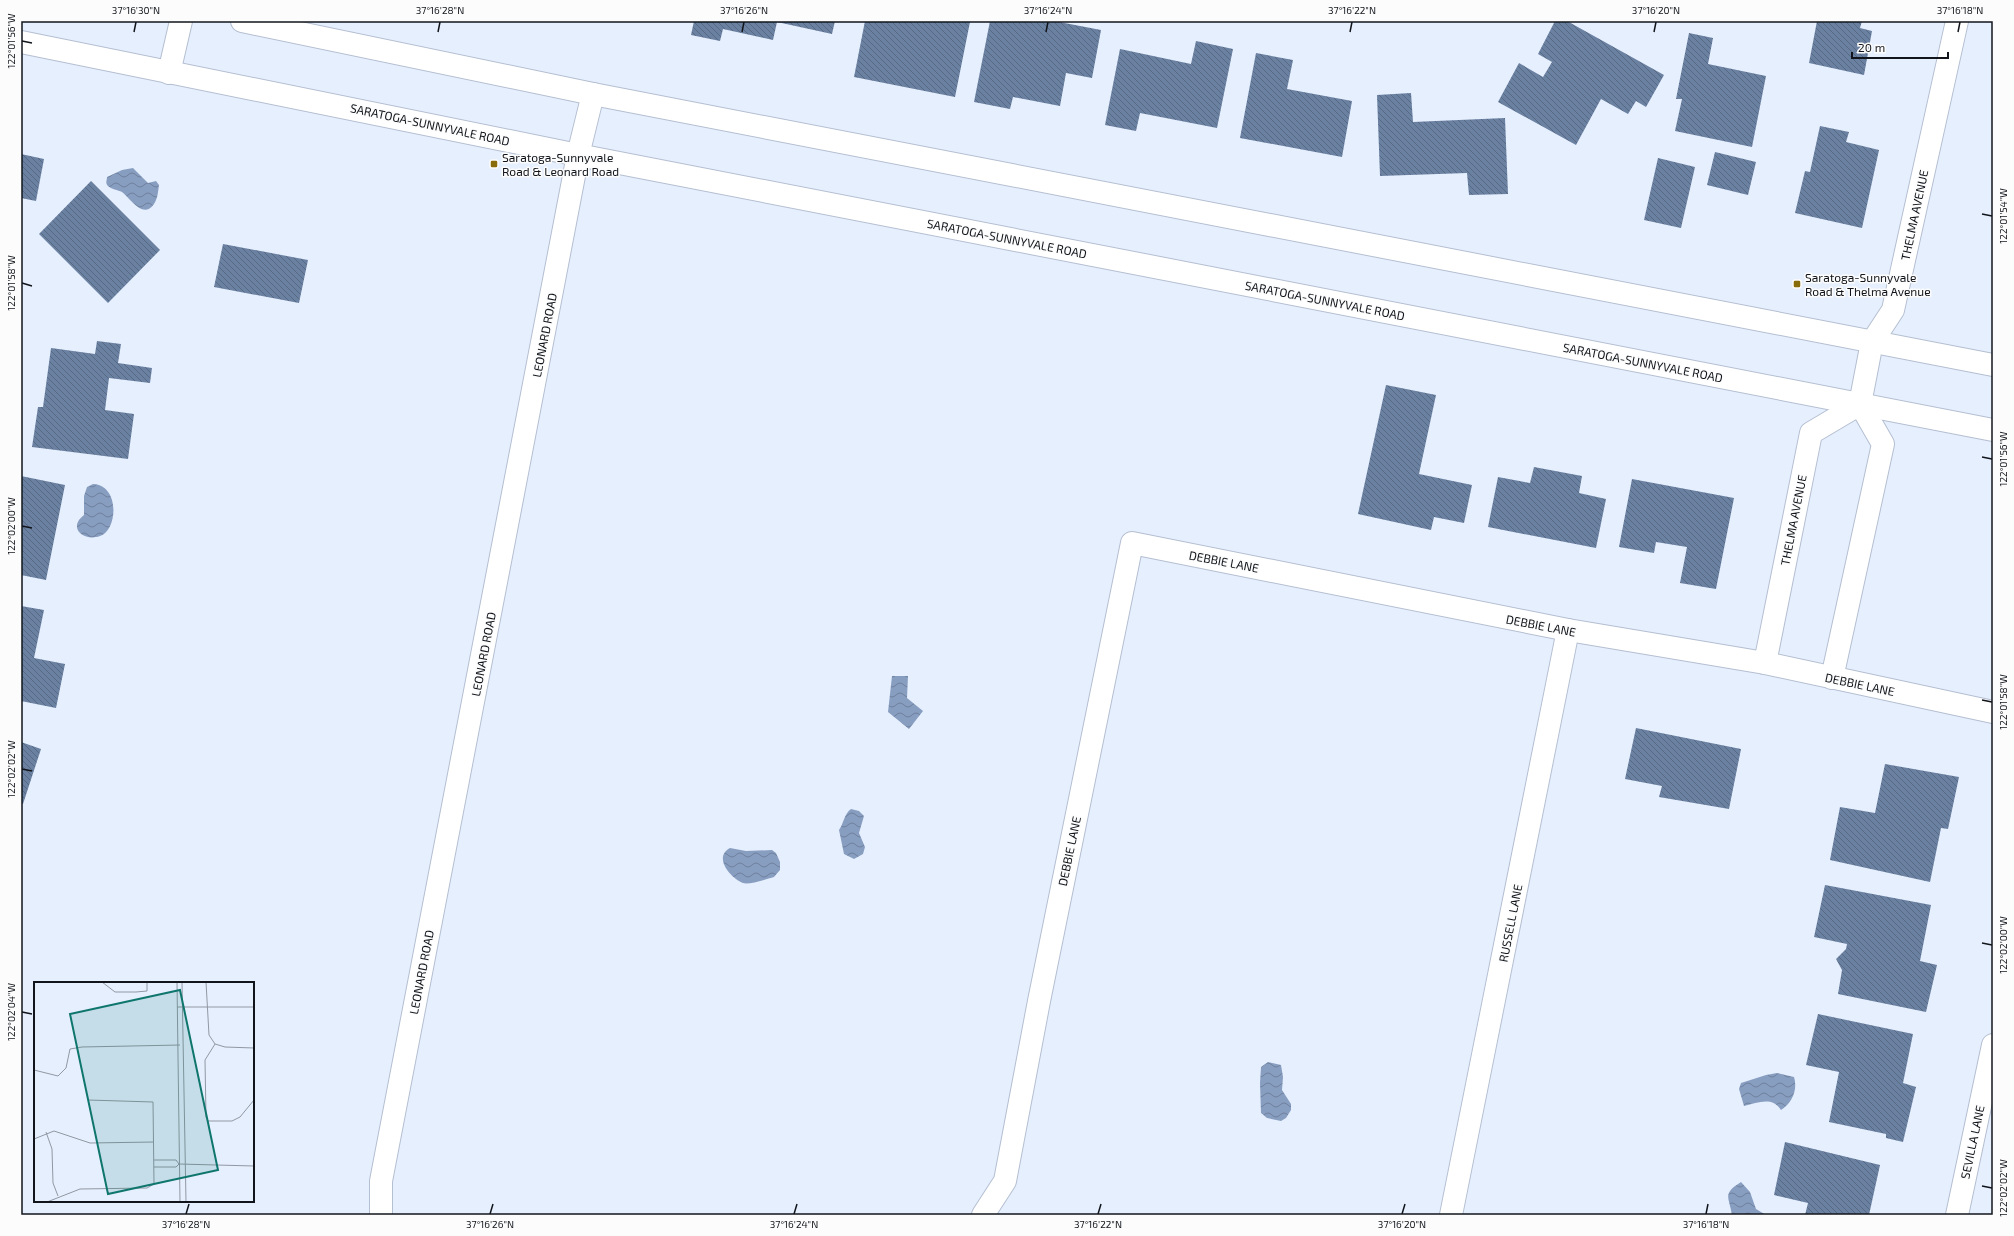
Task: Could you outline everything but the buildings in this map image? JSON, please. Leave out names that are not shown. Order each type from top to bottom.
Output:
[{"type":"street","points":[[169,73],[181,21]]},
{"type":"street","points":[[242,21],[593,94],[1993,365]]},
{"type":"street","name":"THELMA AVENUE","points":[[1765,663],[1811,433],[1860,404],[1872,342],[1893,310],[1957,21]]},
{"type":"street","name":"SARATOGA-SUNNYVALE ROAD","points":[[21,42],[578,155],[1993,430]]},
{"type":"street","name":"LEONARD ROAD","points":[[381,1215],[381,1181],[578,155],[593,94]]},
{"type":"street","points":[[1832,678],[1884,444],[1860,404]]},
{"type":"street","name":"DEBBIE LANE","points":[[983,1215],[1005,1181],[1039,1001],[1132,543],[1568,630],[1765,663],[1993,712]]},
{"type":"street","name":"RUSSELL LANE","points":[[1451,1215],[1568,630]]},
{"type":"street","name":"SEVILLA LANE","points":[[1956,1215],[1993,1045]]},
{"type":"water","points":[[133,168],[148,183],[156,181],[159,185],[158,194],[154,204],[146,210],[137,207],[122,192],[111,188],[106,182],[107,177],[122,170]]},
{"type":"water","points":[[93,484],[102,486],[108,492],[112,499],[113,517],[106,532],[100,536],[88,537],[80,533],[77,529],[77,525],[79,520],[84,515],[84,496],[87,487]]},
{"type":"water","points":[[892,676],[908,676],[907,698],[923,711],[909,729],[888,712]]},
{"type":"water","points":[[851,809],[859,811],[864,816],[859,833],[865,847],[863,854],[854,859],[844,854],[839,830],[847,813]]},
{"type":"water","points":[[730,848],[746,851],[772,850],[776,853],[780,862],[780,870],[774,877],[754,883],[743,883],[733,877],[723,862],[725,852]]},
{"type":"water","points":[[1268,1062],[1281,1065],[1283,1077],[1282,1090],[1291,1104],[1291,1110],[1286,1118],[1281,1121],[1267,1118],[1261,1113],[1261,1067]]},
{"type":"water","points":[[1777,1073],[1794,1077],[1795,1091],[1791,1100],[1785,1107],[1781,1110],[1773,1103],[1769,1102],[1759,1102],[1744,1106],[1739,1089],[1741,1083]]},
{"type":"water","points":[[1741,1182],[1750,1192],[1756,1209],[1766,1215],[1732,1215],[1728,1196],[1731,1190]]},
{"type":"place","name":"Saratoga-Sunnyvale Road & Leonard Road","points":[[494,164]]},
{"type":"place","name":"Saratoga-Sunnyvale Road & Thelma Avenue","points":[[1797,284]]}]
